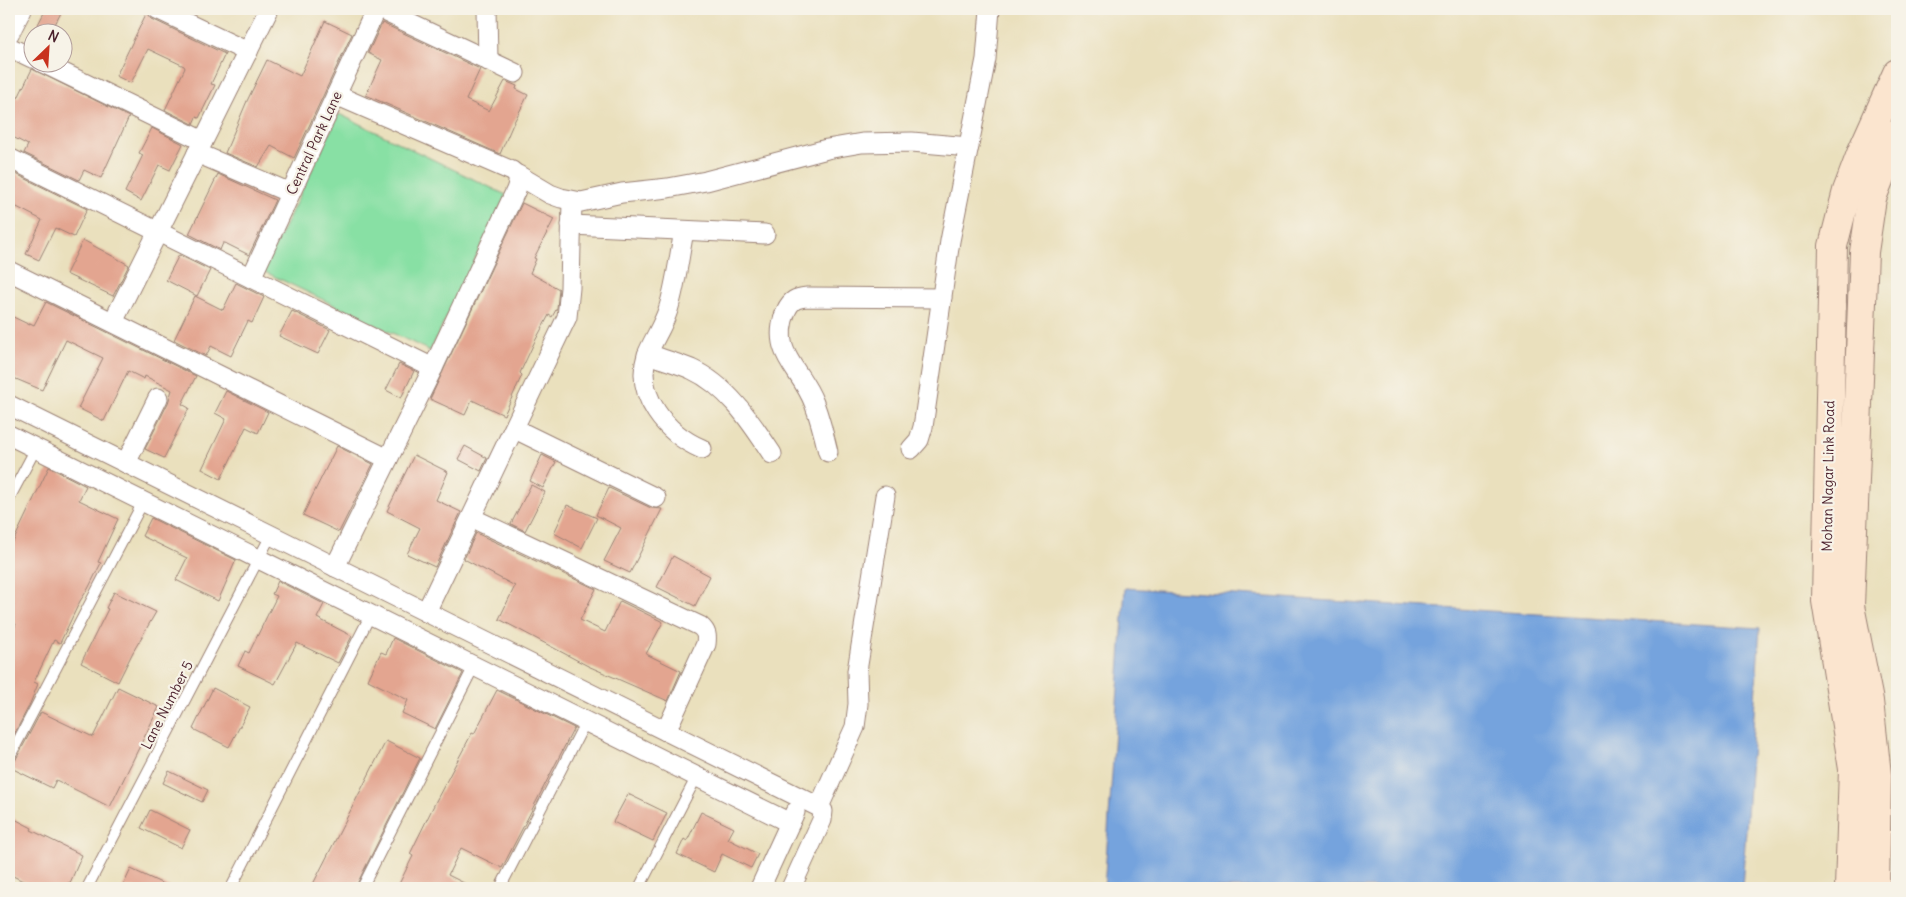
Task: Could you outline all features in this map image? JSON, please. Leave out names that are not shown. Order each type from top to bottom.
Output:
[{"type":"main road","name":"Mohan Nagar Link Road","points":[[1849,888],[1853,769],[1826,601],[1833,246],[1847,191],[1862,151],[1897,73]]},
{"type":"main road","name":"Mohan Nagar Link Road","points":[[1874,888],[1877,775],[1869,701],[1850,606],[1864,252],[1872,198],[1897,134]]},
{"type":"street","points":[[9,34],[22,9]]},
{"type":"street","points":[[156,9],[248,52]]},
{"type":"street","points":[[113,322],[270,9]]},
{"type":"street","points":[[378,9],[515,73]]},
{"type":"street","name":"Central Park Lane","points":[[251,278],[336,94],[378,9]]},
{"type":"street","points":[[487,9],[488,61]]},
{"type":"street","points":[[911,449],[919,440],[923,427],[950,241],[986,59],[990,9]]},
{"type":"street","points":[[9,47],[22,53]]},
{"type":"street","points":[[60,72],[290,193]]},
{"type":"street","points":[[336,94],[512,171],[550,194],[581,202],[622,193],[668,188],[706,181],[827,149],[862,142],[912,142],[969,147]]},
{"type":"street","points":[[9,158],[433,368]]},
{"type":"street","points":[[335,567],[433,368],[516,190],[519,180],[518,176]]},
{"type":"street","points":[[426,612],[567,318],[570,288],[572,201]]},
{"type":"street","points":[[571,225],[765,234]]},
{"type":"street","points":[[684,231],[668,310],[648,354],[644,372],[652,402],[666,426],[686,442],[702,449]]},
{"type":"street","points":[[9,271],[388,459]]},
{"type":"street","points":[[828,452],[814,403],[786,355],[781,342],[784,316],[792,301],[807,297],[942,298]]},
{"type":"street","points":[[648,354],[692,369],[717,386],[733,400],[746,416],[772,454]]},
{"type":"street","points":[[126,463],[158,398]]},
{"type":"street","points":[[9,405],[802,799],[820,814]]},
{"type":"street","points":[[515,429],[656,498]]},
{"type":"street","points":[[9,435],[790,823]]},
{"type":"street","points":[[791,888],[855,727],[858,704],[857,671],[885,496]]},
{"type":"street","points":[[472,518],[700,626],[706,631],[706,644],[666,731]]},
{"type":"street","points":[[760,888],[802,799]]},
{"type":"lane","points":[[9,499],[36,448]]},
{"type":"lane","points":[[9,758],[143,502]]},
{"type":"lane","name":"Lane Number 5","points":[[88,888],[271,535]]},
{"type":"lane","points":[[231,888],[371,614]]},
{"type":"lane","points":[[362,888],[474,666]]},
{"type":"lane","points":[[500,888],[586,721]]},
{"type":"lane","points":[[639,888],[696,776]]},
{"type":"green space","points":[[339,114],[506,195],[430,351],[263,271]]},
{"type":"water","points":[[1125,588],[1760,628],[1742,888],[1104,888]]},
{"type":"building","points":[[46,9],[63,9],[56,22],[39,22]]},
{"type":"building","points":[[147,12],[152,19],[225,54],[211,84],[215,85],[199,118],[196,117],[193,124],[165,110],[185,68],[184,66],[148,49],[131,83],[116,76]]},
{"type":"building","points":[[325,21],[352,34],[294,158],[271,146],[258,167],[225,153],[267,60],[300,76]]},
{"type":"building","points":[[382,23],[480,69],[466,100],[489,111],[505,81],[517,86],[516,89],[528,95],[500,154],[366,95],[382,60],[368,53]]},
{"type":"building","points":[[31,72],[38,72],[129,117],[101,178],[84,170],[79,180],[24,153],[28,145],[9,135],[9,93],[18,98]]},
{"type":"building","points":[[152,128],[183,144],[170,170],[159,165],[141,201],[125,192],[143,155],[139,153]]},
{"type":"building","points":[[14,173],[87,209],[74,237],[55,228],[39,260],[26,254],[42,220],[9,203],[9,183]]},
{"type":"building","points":[[218,174],[275,200],[249,255],[225,243],[223,243],[220,250],[189,234]]},
{"type":"building","points":[[522,203],[554,219],[534,258],[536,259],[530,273],[559,289],[557,308],[552,317],[549,315],[534,343],[504,415],[472,400],[465,415],[430,399]]},
{"type":"building","points":[[83,240],[129,265],[113,296],[66,274]]},
{"type":"building","points":[[179,255],[210,270],[197,296],[166,280]]},
{"type":"building","points":[[236,283],[264,297],[252,323],[248,321],[231,356],[211,346],[206,356],[174,340],[195,296],[223,310]]},
{"type":"building","points":[[46,302],[196,376],[182,404],[189,408],[164,458],[145,449],[168,403],[172,390],[145,376],[144,379],[128,371],[104,421],[78,408],[103,358],[66,340],[42,390],[9,376],[9,315],[34,325]]},
{"type":"building","points":[[292,311],[330,330],[318,354],[279,336]]},
{"type":"building","points":[[399,364],[414,371],[401,398],[386,390]]},
{"type":"building","points":[[226,391],[268,412],[258,433],[246,427],[221,479],[202,469],[226,419],[215,413]]},
{"type":"building","points":[[337,446],[373,464],[339,532],[303,515]]},
{"type":"building","points":[[465,446],[487,458],[481,471],[458,459]]},
{"type":"building","points":[[414,455],[448,472],[436,500],[461,512],[435,567],[407,554],[420,528],[387,511]]},
{"type":"building","points":[[542,455],[556,462],[543,488],[530,481]]},
{"type":"building","points":[[49,467],[86,486],[79,500],[118,519],[98,562],[101,563],[60,643],[54,640],[34,682],[38,684],[29,706],[9,744],[9,639],[16,624],[9,621],[9,540],[13,542]]},
{"type":"building","points":[[531,485],[545,492],[525,531],[511,524]]},
{"type":"building","points":[[609,488],[651,508],[662,509],[630,573],[604,561],[621,528],[596,515]]},
{"type":"building","points":[[567,505],[597,518],[582,548],[554,533]]},
{"type":"building","points":[[151,518],[236,560],[218,601],[176,580],[187,558],[142,536]]},
{"type":"building","points":[[476,533],[596,589],[580,620],[605,632],[620,601],[663,622],[646,654],[681,671],[668,701],[588,666],[499,619],[515,586],[464,559]]},
{"type":"building","points":[[673,556],[710,576],[695,606],[657,587]]},
{"type":"building","points":[[278,581],[324,604],[317,618],[352,636],[338,663],[297,643],[275,684],[238,666],[245,651],[249,653],[277,596],[272,594]]},
{"type":"building","points":[[114,592],[156,612],[118,682],[81,663],[108,609],[106,608]]},
{"type":"building","points":[[393,638],[463,673],[435,729],[402,713],[408,700],[368,680],[381,652],[386,654]]},
{"type":"building","points":[[118,687],[159,707],[110,807],[56,780],[52,788],[9,767],[15,761],[41,712],[93,737]]},
{"type":"building","points":[[213,688],[250,707],[229,747],[193,729]]},
{"type":"building","points":[[497,690],[574,728],[502,868],[461,848],[448,875],[474,888],[397,888],[413,856],[410,854],[436,801]]},
{"type":"building","points":[[386,741],[420,758],[355,888],[311,888]]},
{"type":"building","points":[[169,771],[208,790],[202,802],[163,783]]},
{"type":"building","points":[[628,794],[667,813],[653,841],[613,822]]},
{"type":"building","points":[[150,810],[190,830],[181,848],[141,828]]},
{"type":"building","points":[[701,812],[734,828],[728,839],[758,854],[751,868],[722,854],[714,872],[677,854],[684,839],[687,841]]},
{"type":"building","points":[[9,816],[32,828],[31,830],[82,855],[66,888],[37,888],[9,874]]},
{"type":"building","points":[[131,869],[172,888],[122,888]]}]
